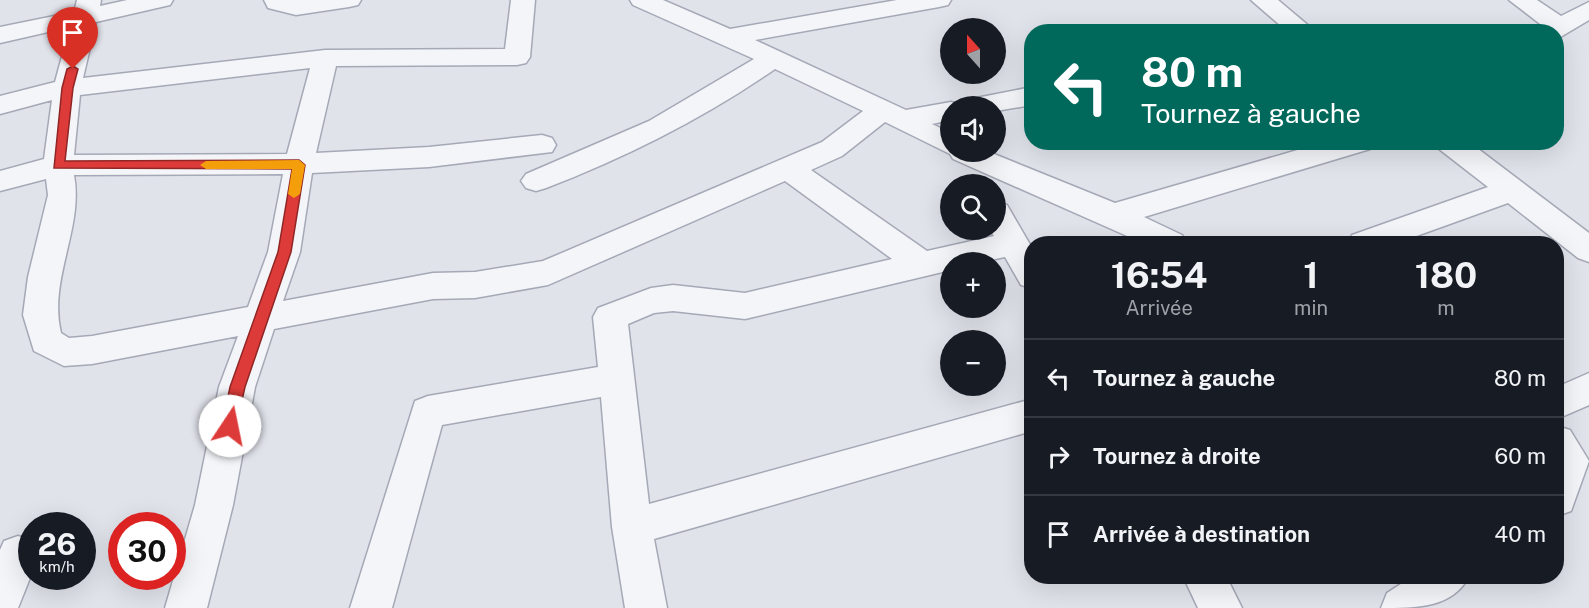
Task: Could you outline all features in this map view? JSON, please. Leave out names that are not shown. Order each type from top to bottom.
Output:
[{"type":"street","points":[[0,35],[88,8],[161,0]]},
{"type":"street","points":[[276,0],[277,3],[296,8],[349,0]]},
{"type":"street","points":[[0,105],[67,88],[325,58],[517,57],[523,0]]},
{"type":"street","points":[[642,0],[773,58],[894,115],[940,140]]},
{"type":"street","points":[[728,37],[939,0]]},
{"type":"street","points":[[1263,0],[1294,24]]},
{"type":"street","points":[[1521,0],[1551,24]]},
{"type":"street","points":[[88,8],[67,88],[58,165],[63,195],[44,277],[40,315],[46,341],[64,352],[92,350],[433,286],[475,285],[548,273],[789,169],[832,149],[894,115],[940,112]]},
{"type":"street","points":[[1564,25],[1589,9]]},
{"type":"street","points":[[186,608],[214,505],[237,387],[264,316],[284,252],[299,165],[325,58]]},
{"type":"street","points":[[536,181],[577,166],[674,121],[730,89],[773,58]]},
{"type":"street","points":[[1006,101],[1024,97]]},
{"type":"street","points":[[0,181],[58,165],[299,165],[429,157],[542,145]]},
{"type":"street","points":[[1113,215],[1333,150]]},
{"type":"street","points":[[1460,150],[1589,250]]},
{"type":"street","points":[[986,162],[1113,215],[1156,236]]},
{"type":"street","points":[[789,169],[923,265]]},
{"type":"street","points":[[1383,236],[1512,190]]},
{"type":"street","points":[[1006,230],[1024,261]]},
{"type":"street","points":[[646,608],[632,527],[610,317],[651,301],[673,298],[745,306],[1014,243]]},
{"type":"street","points":[[363,606],[428,412],[617,379]]},
{"type":"street","points":[[1564,401],[1589,388]]},
{"type":"street","points":[[632,527],[1024,417]]},
{"type":"street","points":[[1564,452],[1570,461],[1564,478]]},
{"type":"street","points":[[0,602],[18,555]]},
{"type":"street","points":[[1402,608],[1437,584]]},
{"type":"slow traffic","points":[[206,165],[299,165],[294,194]]},
{"type":"route","points":[[73,69],[67,88],[58,165],[299,165],[284,252],[264,316],[237,387],[230,426]]}]
